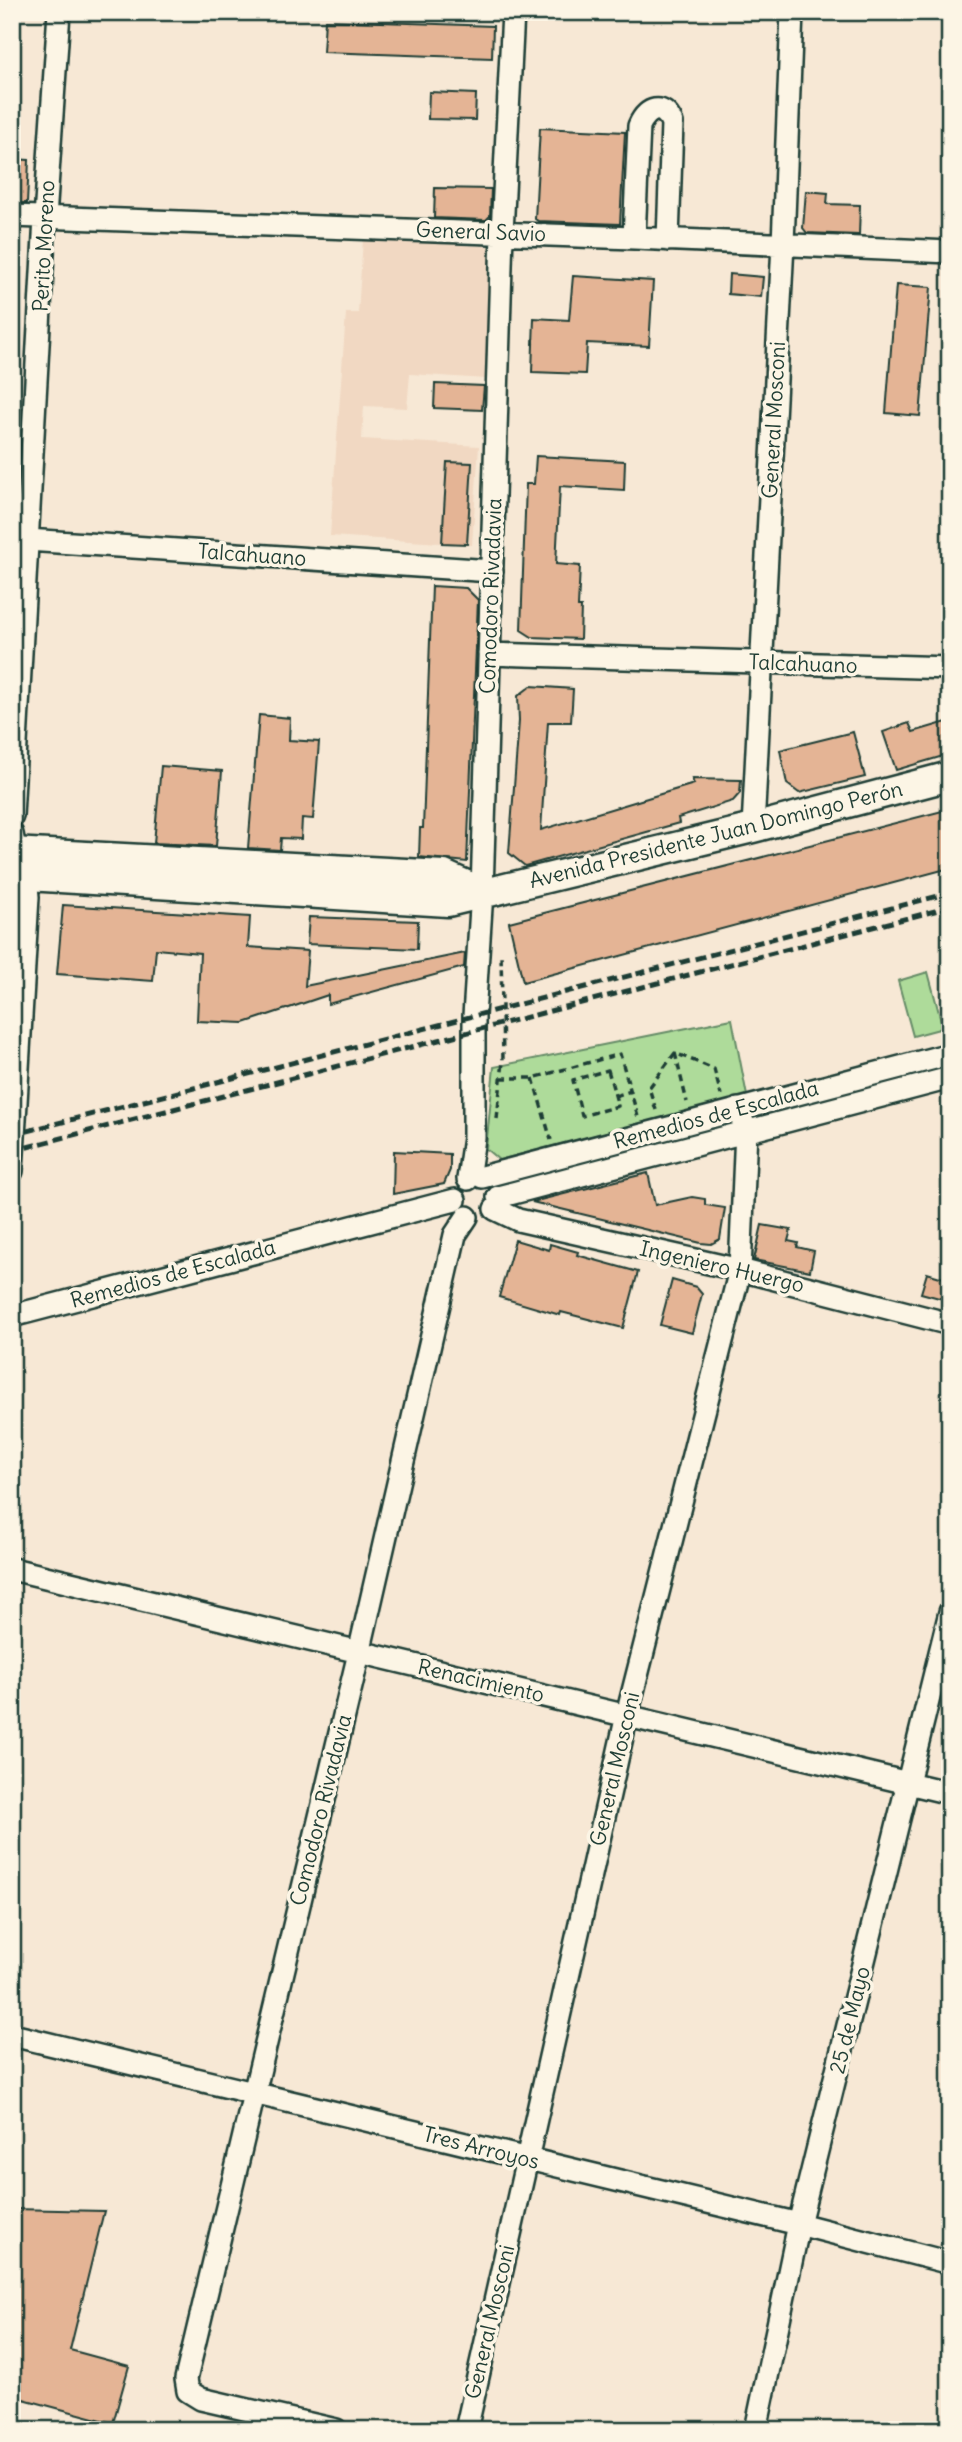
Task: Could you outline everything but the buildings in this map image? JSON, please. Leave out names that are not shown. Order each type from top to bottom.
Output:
[{"type":"main road","name":"Avenida Presidente Juan Domingo Perón","points":[[482,892],[753,828],[950,776]]},
{"type":"main road","points":[[16,858],[444,875],[482,892]]},
{"type":"street","name":"Perito Moreno","points":[[12,816],[20,540],[59,12]]},
{"type":"street","name":"Comodoro Rivadavia","points":[[475,1178],[474,1016],[482,892],[502,233],[513,12]]},
{"type":"street","name":"General Mosconi","points":[[753,828],[792,12]]},
{"type":"street","points":[[634,237],[639,126],[644,114],[652,110],[662,110],[668,114],[671,123],[668,240]]},
{"type":"street","name":"General Savio","points":[[12,216],[634,237],[950,252]]},
{"type":"street","name":"Talcahuano","points":[[20,540],[492,571]]},
{"type":"street","name":"Talcahuano","points":[[489,654],[950,668]]},
{"type":"street","points":[[12,1171],[28,897],[16,858]]},
{"type":"street","name":"Remedios de Escalada","points":[[475,1178],[950,1054]]},
{"type":"street","name":"Remedios de Escalada","points":[[497,1203],[746,1130],[950,1078]]},
{"type":"street","name":"General Mosconi","points":[[466,2430],[627,1715],[740,1270],[746,1130],[738,1109]]},
{"type":"street","points":[[475,1178],[493,1184],[497,1203],[486,1218],[479,1220],[461,1209],[458,1187],[475,1178]]},
{"type":"street","name":"Ingeniero Huergo","points":[[497,1203],[518,1220],[740,1270],[950,1324]]},
{"type":"street","name":"Comodoro Rivadavia","points":[[335,2430],[201,2399],[188,2391],[186,2379],[359,1653],[461,1209]]},
{"type":"street","name":"Remedios de Escalada","points":[[12,1316],[461,1209]]},
{"type":"street","name":"Renacimiento","points":[[12,1569],[950,1793]]},
{"type":"street","name":"25 de Mayo","points":[[756,2430],[799,2224],[950,1612]]},
{"type":"street","name":"Tres Arroyos","points":[[12,2035],[799,2224],[950,2263]]},
{"type":"path","points":[[496,1128],[503,1061],[501,942]]},
{"type":"path","points":[[675,1053],[714,1069],[722,1097],[710,1100]]},
{"type":"path","points":[[675,1053],[688,1106]]},
{"type":"path","points":[[626,1122],[657,1114],[649,1088],[675,1053]]},
{"type":"path","points":[[501,1078],[533,1078],[620,1054],[639,1119]]},
{"type":"path","points":[[608,1070],[615,1096],[618,1106],[582,1116],[573,1080],[608,1070]]},
{"type":"path","points":[[533,1078],[551,1142]]},
{"type":"path","points":[[615,1096],[631,1091]]},
{"type":"path","points":[[541,1144],[564,1138]]},
{"type":"shaded area","points":[[363,239],[495,247],[486,379],[410,374],[407,408],[364,406],[362,439],[479,446],[472,545],[330,536],[346,313],[358,313]]},
{"type":"green space","points":[[928,972],[943,1028],[913,1036],[898,981]]},
{"type":"green space","points":[[732,1019],[747,1096],[499,1160],[486,1149],[494,1067]]},
{"type":"railway","points":[[12,1135],[950,893]]},
{"type":"railway","points":[[12,1151],[950,907]]}]
